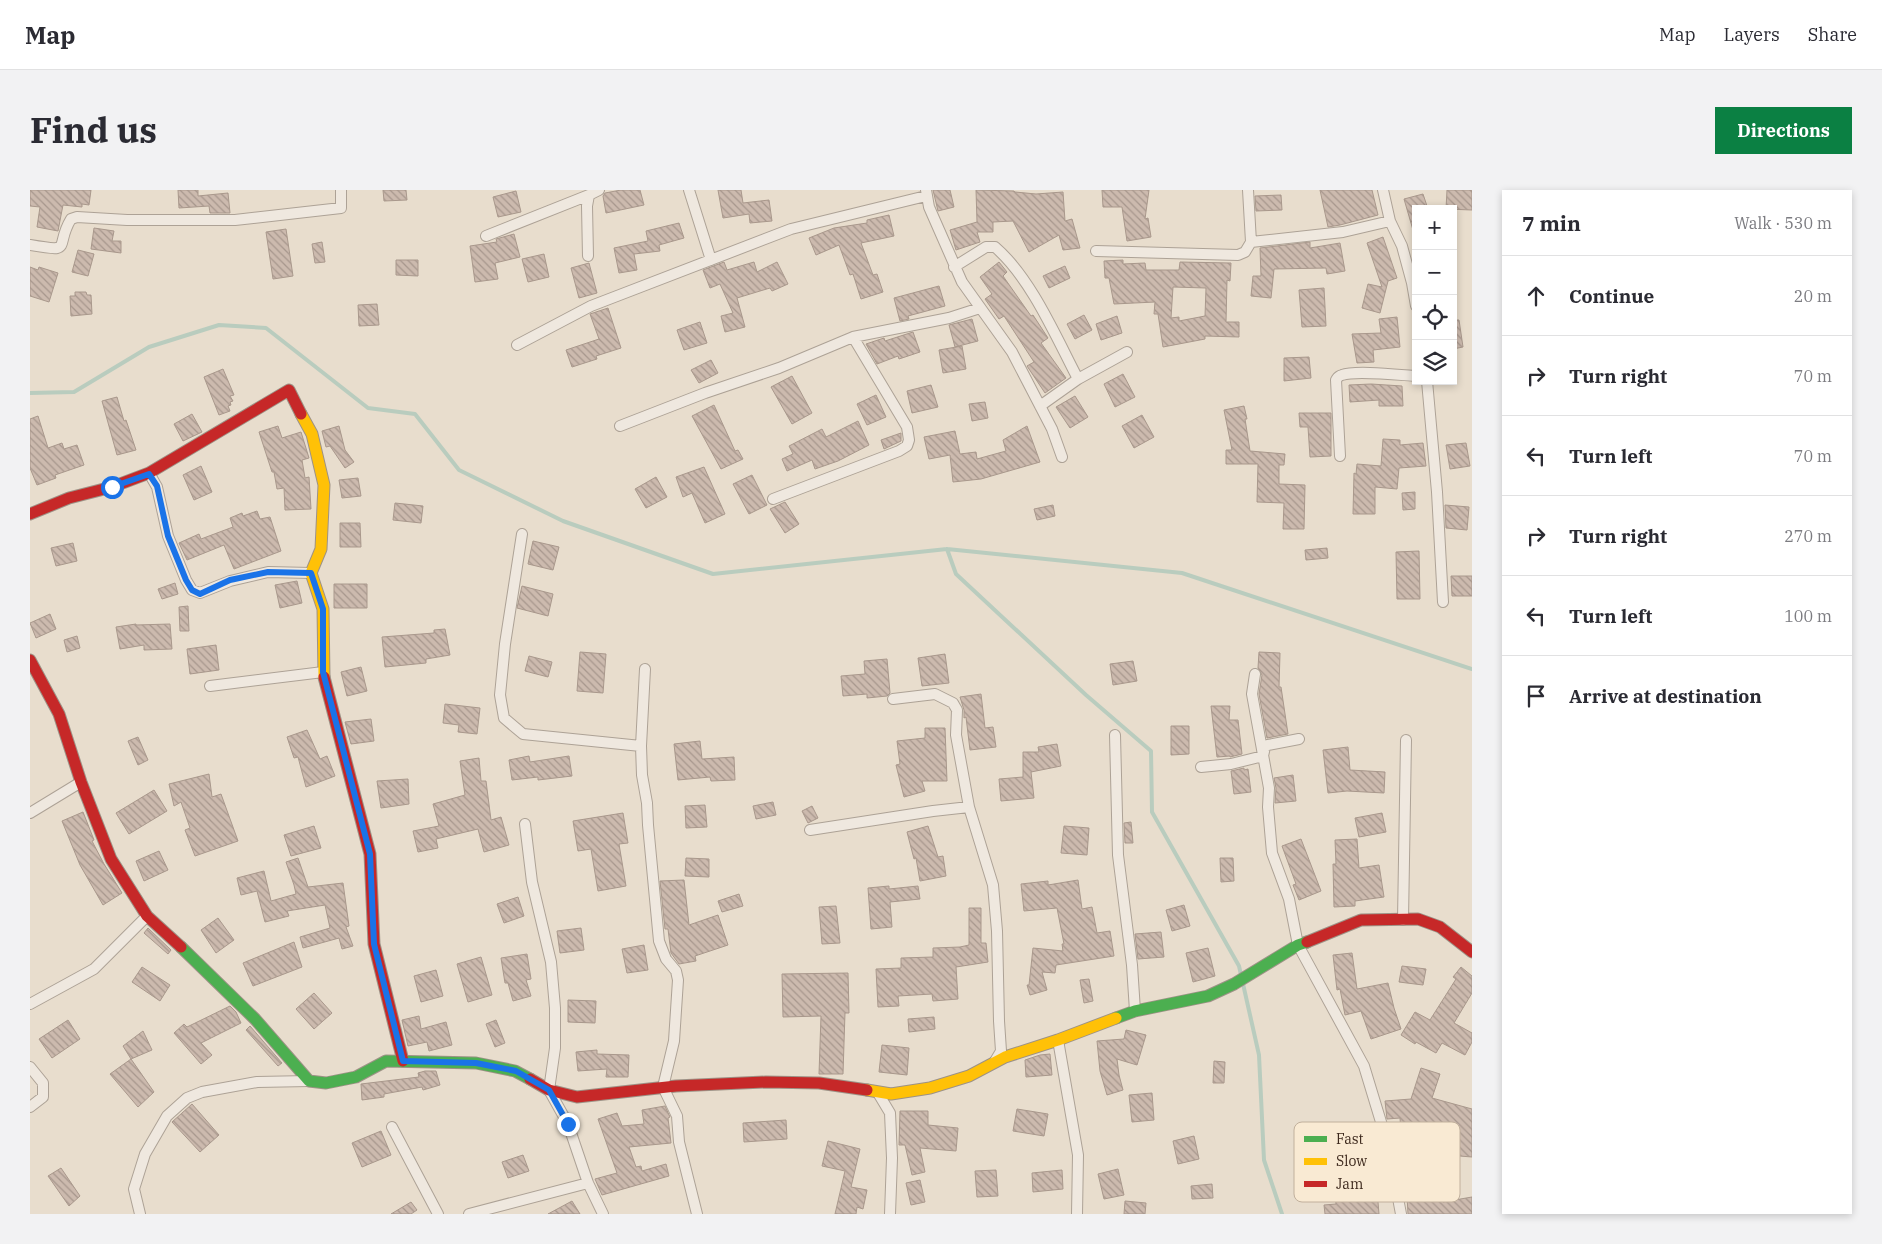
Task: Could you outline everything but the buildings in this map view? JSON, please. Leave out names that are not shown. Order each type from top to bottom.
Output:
[{"type":"street","points":[[30,245],[53,249],[59,248],[63,245],[68,224],[71,219],[77,217],[127,220],[235,220],[341,208],[341,190]]},
{"type":"street","points":[[486,236],[599,190]]},
{"type":"street","points":[[689,190],[711,260]]},
{"type":"street","points":[[1096,251],[1238,255],[1246,252],[1251,242],[1248,190]]},
{"type":"street","points":[[1383,190],[1390,221],[1402,246],[1414,295]]},
{"type":"street","points":[[517,345],[591,306],[791,229],[926,193],[929,207],[954,267],[962,282],[1012,352],[1052,429],[1062,457]]},
{"type":"street","points":[[588,256],[587,206],[589,195]]},
{"type":"street","points":[[1251,242],[1343,232],[1390,221]]},
{"type":"street","points":[[954,267],[986,248],[995,247],[1004,254],[1033,294],[1078,379]]},
{"type":"street","points":[[620,426],[704,393],[778,368],[853,337],[949,318],[980,308]]},
{"type":"street","points":[[774,499],[907,446],[909,440],[906,428],[853,337]]},
{"type":"street","points":[[1040,406],[1078,379],[1127,352]]},
{"type":"street","points":[[1340,456],[1336,380],[1338,377],[1343,374],[1359,373],[1412,376]]},
{"type":"street","points":[[1427,385],[1437,492],[1443,602]]},
{"type":"street","points":[[30,514],[68,498],[112,487],[149,474],[289,390],[312,434],[324,485],[321,549],[311,573],[323,609],[323,672],[370,854],[374,944],[403,1061]]},
{"type":"street","points":[[149,474],[157,486],[168,536],[192,590],[200,594],[230,580],[268,572],[311,573]]},
{"type":"street","points":[[522,534],[504,653],[500,695],[504,718],[523,734],[641,746]]},
{"type":"street","points":[[30,660],[33,675],[50,695],[59,714],[81,782],[111,859],[147,916],[200,964],[255,1019],[309,1081]]},
{"type":"street","points":[[645,669],[641,746],[642,775],[647,803],[659,941],[666,959],[676,971],[678,980],[674,1041],[663,1087],[677,1116],[679,1142],[697,1214]]},
{"type":"street","points":[[210,686],[323,672]]},
{"type":"street","points":[[1255,674],[1252,694],[1269,788],[1268,807],[1272,853],[1289,899],[1298,945],[1364,1066],[1381,1122]]},
{"type":"street","points":[[892,699],[935,694],[953,703],[957,710],[956,734],[969,807],[993,885],[998,957],[998,1021],[1001,1051],[995,1061]]},
{"type":"street","points":[[1115,735],[1118,855],[1136,1011]]},
{"type":"street","points":[[1263,756],[1265,747],[1268,745],[1299,739]]},
{"type":"street","points":[[1403,920],[1406,740]]},
{"type":"street","points":[[1200,767],[1231,764],[1263,756]]},
{"type":"street","points":[[30,814],[81,782]]},
{"type":"street","points":[[810,830],[969,807]]},
{"type":"street","points":[[526,824],[532,882],[551,962],[555,1008],[555,1048],[549,1090],[568,1124],[588,1183],[603,1214]]},
{"type":"street","points":[[30,1004],[94,969],[147,916]]},
{"type":"street","points":[[140,1214],[134,1190],[144,1154],[166,1116],[187,1098],[202,1092],[257,1082],[309,1081],[326,1083],[356,1077],[386,1061],[403,1061],[476,1063],[516,1071],[549,1090],[577,1098],[663,1087],[766,1082],[819,1083],[891,1094],[930,1088],[969,1076],[995,1061],[1136,1011],[1208,996],[1234,984],[1298,945],[1361,920],[1418,919],[1440,927],[1472,952]]},
{"type":"street","points":[[1058,1040],[1078,1155],[1078,1214]]},
{"type":"street","points":[[30,1067],[43,1084],[43,1097],[30,1107]]},
{"type":"street","points":[[878,1093],[890,1113],[892,1158],[890,1214]]},
{"type":"street","points":[[392,1127],[438,1214]]},
{"type":"street","points":[[469,1214],[588,1183]]},
{"type":"waterway","points":[[30,393],[74,392],[149,347],[219,325],[266,328],[368,408],[415,414],[459,470],[563,521],[713,574],[947,549],[1182,573],[1472,669]]},
{"type":"waterway","points":[[947,549],[956,574],[1086,695],[1151,751],[1152,812],[1239,966],[1259,1055],[1264,1160],[1282,1214]]},
{"type":"traffic: fast","points":[[1116,1018],[1135,1011],[1208,996],[1234,984],[1298,945],[1307,942]]},
{"type":"traffic: fast","points":[[181,947],[255,1019],[309,1081],[326,1083],[356,1077],[386,1061],[476,1063],[515,1071],[530,1079]]},
{"type":"traffic: slow","points":[[301,414],[312,434],[324,485],[321,549],[311,573],[323,609],[324,677]]},
{"type":"traffic: slow","points":[[867,1090],[891,1094],[930,1088],[969,1076],[1005,1057],[1058,1040],[1116,1018]]},
{"type":"traffic: jam","points":[[30,514],[69,498],[112,487],[149,473],[289,390],[301,414]]},
{"type":"traffic: jam","points":[[30,660],[59,714],[81,782],[111,859],[147,916],[181,947]]},
{"type":"traffic: jam","points":[[324,677],[370,854],[374,944],[403,1061]]},
{"type":"traffic: jam","points":[[1307,942],[1361,920],[1418,919],[1440,927],[1472,952]]},
{"type":"traffic: jam","points":[[530,1079],[549,1090],[577,1097],[676,1086],[766,1082],[819,1083],[867,1090]]},
{"type":"route","points":[[112,487],[149,474],[157,486],[168,536],[186,580],[192,590],[200,594],[230,580],[268,572],[311,573],[323,609],[323,672],[370,854],[374,944],[403,1061],[476,1063],[516,1071],[549,1090],[568,1124]]}]
